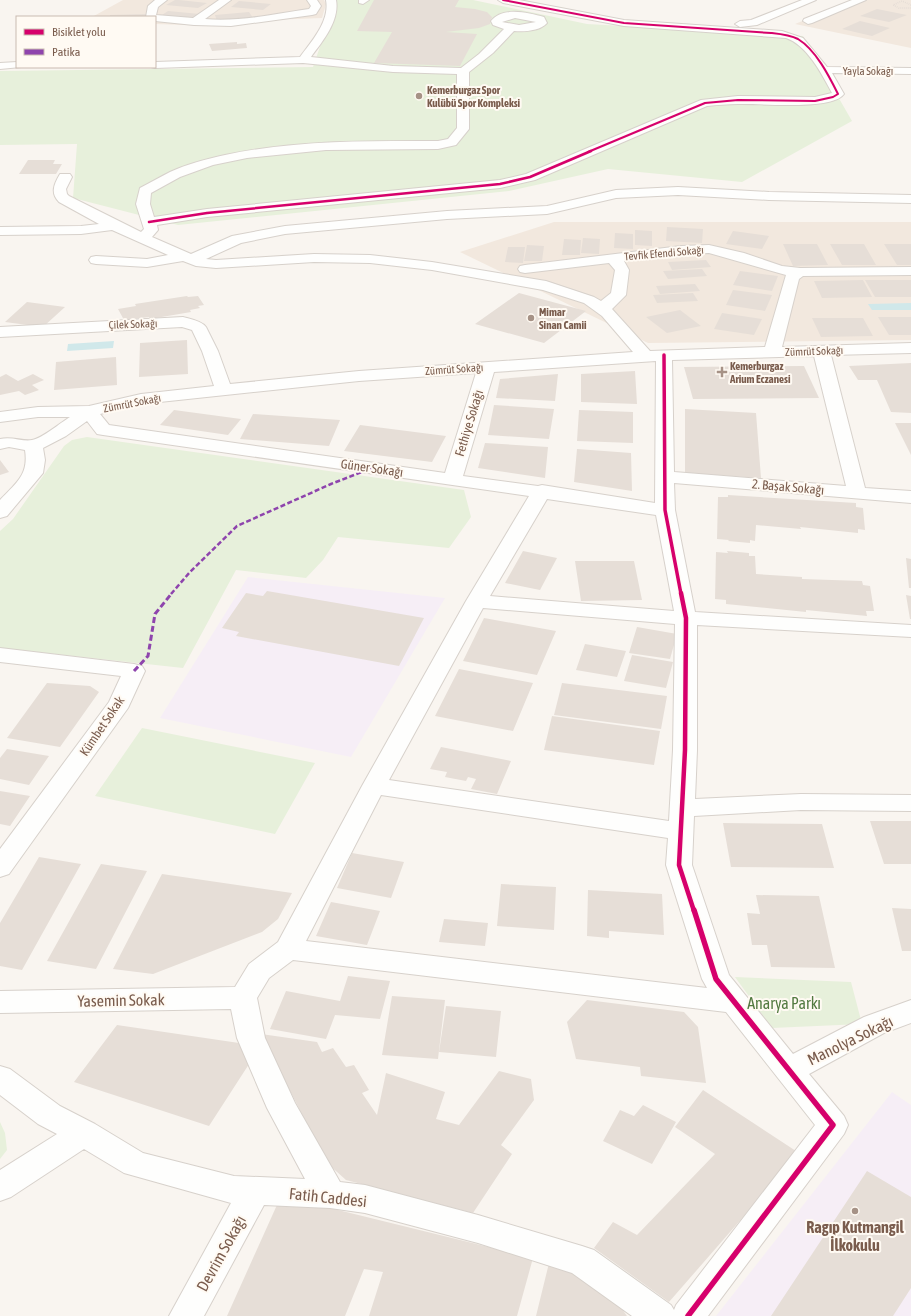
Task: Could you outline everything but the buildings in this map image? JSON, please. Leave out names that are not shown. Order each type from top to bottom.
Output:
[{"type":"street","points":[[151,16],[153,6],[162,0]]},
{"type":"street","points":[[194,22],[226,0]]},
{"type":"street","points":[[156,18],[194,22],[231,23],[312,12],[316,6],[312,0]]},
{"type":"street","points":[[303,60],[320,39],[331,11],[331,0]]},
{"type":"street","points":[[503,0],[588,11],[616,13],[659,21],[736,24],[753,23],[811,0]]},
{"type":"street","points":[[808,21],[861,0]]},
{"type":"street","points":[[522,15],[535,4]]},
{"type":"street","points":[[149,222],[207,213],[515,182],[705,103],[738,100],[814,101],[833,97],[838,94],[830,77],[799,40],[786,35],[624,23],[535,4]]},
{"type":"street","points":[[522,15],[540,19],[542,23],[534,26],[512,28],[500,25],[496,21],[508,16],[522,15]]},
{"type":"street","points":[[156,65],[303,60],[393,69],[463,71],[490,51],[512,28]]},
{"type":"street","points":[[0,66],[16,65]]},
{"type":"street","name":"Yayla Sokağı","points":[[824,70],[911,71]]},
{"type":"street","points":[[140,238],[151,230],[143,204],[145,190],[158,181],[218,160],[260,152],[311,147],[438,145],[452,142],[463,129],[463,71]]},
{"type":"street","points":[[65,177],[59,189],[61,197],[114,226],[187,259],[216,264],[314,258],[378,260],[432,266],[546,286],[589,300],[608,314],[654,356],[664,477],[665,510],[686,618],[685,750],[679,865],[716,979],[833,1125],[688,1316]]},
{"type":"street","points":[[96,260],[147,263],[187,259],[237,239],[285,230],[447,215],[547,210],[616,194],[678,190],[769,196],[911,198]]},
{"type":"street","points":[[0,231],[81,230],[114,226]]},
{"type":"street","name":"Tevfik Efendi Sokağı","points":[[525,268],[681,250],[709,249],[739,256],[780,270],[800,272],[911,271]]},
{"type":"street","points":[[602,309],[618,295],[622,270],[617,262],[610,258]]},
{"type":"street","points":[[772,352],[792,278],[800,272]]},
{"type":"street","name":"Çilek Sokağı","points":[[0,332],[103,325],[182,322],[198,327],[210,350],[224,389]]},
{"type":"street","name":"Zümrüt Sokağı","points":[[0,417],[38,412],[89,411],[141,400],[224,389],[358,376],[487,366],[654,356],[911,348]]},
{"type":"street","points":[[821,350],[857,493]]},
{"type":"street","name":"Fethiye Sokağı","points":[[452,480],[487,366]]},
{"type":"street","points":[[0,444],[10,442],[34,446],[60,432],[89,411],[103,430]]},
{"type":"street","name":"Güner Sokağı","points":[[60,432],[103,430],[452,480],[542,491],[665,510]]},
{"type":"street","points":[[0,512],[34,473],[36,460],[34,446]]},
{"type":"street","name":"2. Başak Sokağı","points":[[664,477],[911,497]]},
{"type":"street","points":[[330,1194],[282,1108],[251,1038],[243,998],[259,971],[288,949],[374,786],[476,601],[542,491]]},
{"type":"street","points":[[476,601],[686,618],[911,631]]},
{"type":"street","name":"Kümbet Sokak","points":[[0,655],[134,671],[120,703],[0,868]]},
{"type":"street","points":[[374,786],[681,819],[801,802],[911,803]]},
{"type":"street","points":[[288,949],[735,1002]]},
{"type":"street","name":"Yasemin Sokak","points":[[0,1002],[243,998]]},
{"type":"street","name":"Manolya Sokağı","points":[[790,1070],[874,1025],[911,1011]]},
{"type":"street","name":"Fatih Caddesi","points":[[0,1078],[49,1115],[84,1133],[135,1164],[234,1190],[330,1194],[365,1199],[478,1229],[582,1261],[659,1316]]},
{"type":"street","points":[[0,1187],[84,1133]]},
{"type":"street","name":"Devrim Sokağı","points":[[186,1316],[255,1191]]},
{"type":"path","points":[[911,5],[902,1],[893,5],[899,8],[911,8]]},
{"type":"shaded area","points":[[123,0],[324,0],[326,4],[322,18],[268,20],[216,26],[156,24],[156,16],[94,16]]},
{"type":"shaded area","points":[[854,0],[911,0],[911,48],[795,24]]},
{"type":"shaded area","points":[[554,222],[911,222],[911,340],[648,343],[460,252]]},
{"type":"shaded area","points":[[248,577],[445,598],[351,757],[160,718]]},
{"type":"shaded area","name":"Ragıp Kutmangil İlkokulu","points":[[892,1092],[911,1105],[911,1316],[716,1316]]},
{"type":"green space","name":"Kemerburgaz Spor Kulübü Spor Kompleksi","points":[[336,0],[473,0],[587,24],[803,36],[852,121],[742,182],[608,169],[509,191],[178,225],[73,198],[77,144],[0,145],[0,71],[313,67]]},
{"type":"green space","points":[[87,437],[464,490],[471,517],[449,548],[338,537],[323,560],[306,578],[236,570],[183,668],[0,648],[0,531],[13,519],[64,446],[72,440]]},
{"type":"green space","points":[[142,728],[315,763],[275,834],[95,796]]},
{"type":"green space","name":"Anarya Parkı","points":[[735,977],[851,982],[862,1024],[772,1028]]},
{"type":"green space","points":[[0,1122],[5,1133],[7,1150],[0,1159]]},
{"type":"water","points":[[911,303],[911,310],[872,310],[868,304]]},
{"type":"water","points":[[114,341],[113,348],[67,351],[68,344]]},
{"type":"marked path","points":[[134,671],[148,656],[155,614],[190,572],[237,526],[331,484],[372,468]]},
{"type":"cycle path","points":[[149,222],[207,213],[500,184],[530,177],[705,103],[738,100],[815,101],[833,97],[838,94],[826,73],[810,51],[796,38],[782,34],[624,23],[503,0]]},
{"type":"cycle path","points":[[664,355],[665,510],[686,618],[685,750],[679,865],[716,979],[833,1125],[688,1316]]},
{"type":"place","name":"Kemerburgaz Spor Kulübü Spor Kompleksi","points":[[419,96]]},
{"type":"place","name":"Mimar Sinan Camii","points":[[531,318]]},
{"type":"place","name":"Kemerburgaz Arium Eczanesi","points":[[722,372]]},
{"type":"place","name":"Ragıp Kutmangil İlkokulu","points":[[855,1211]]}]
